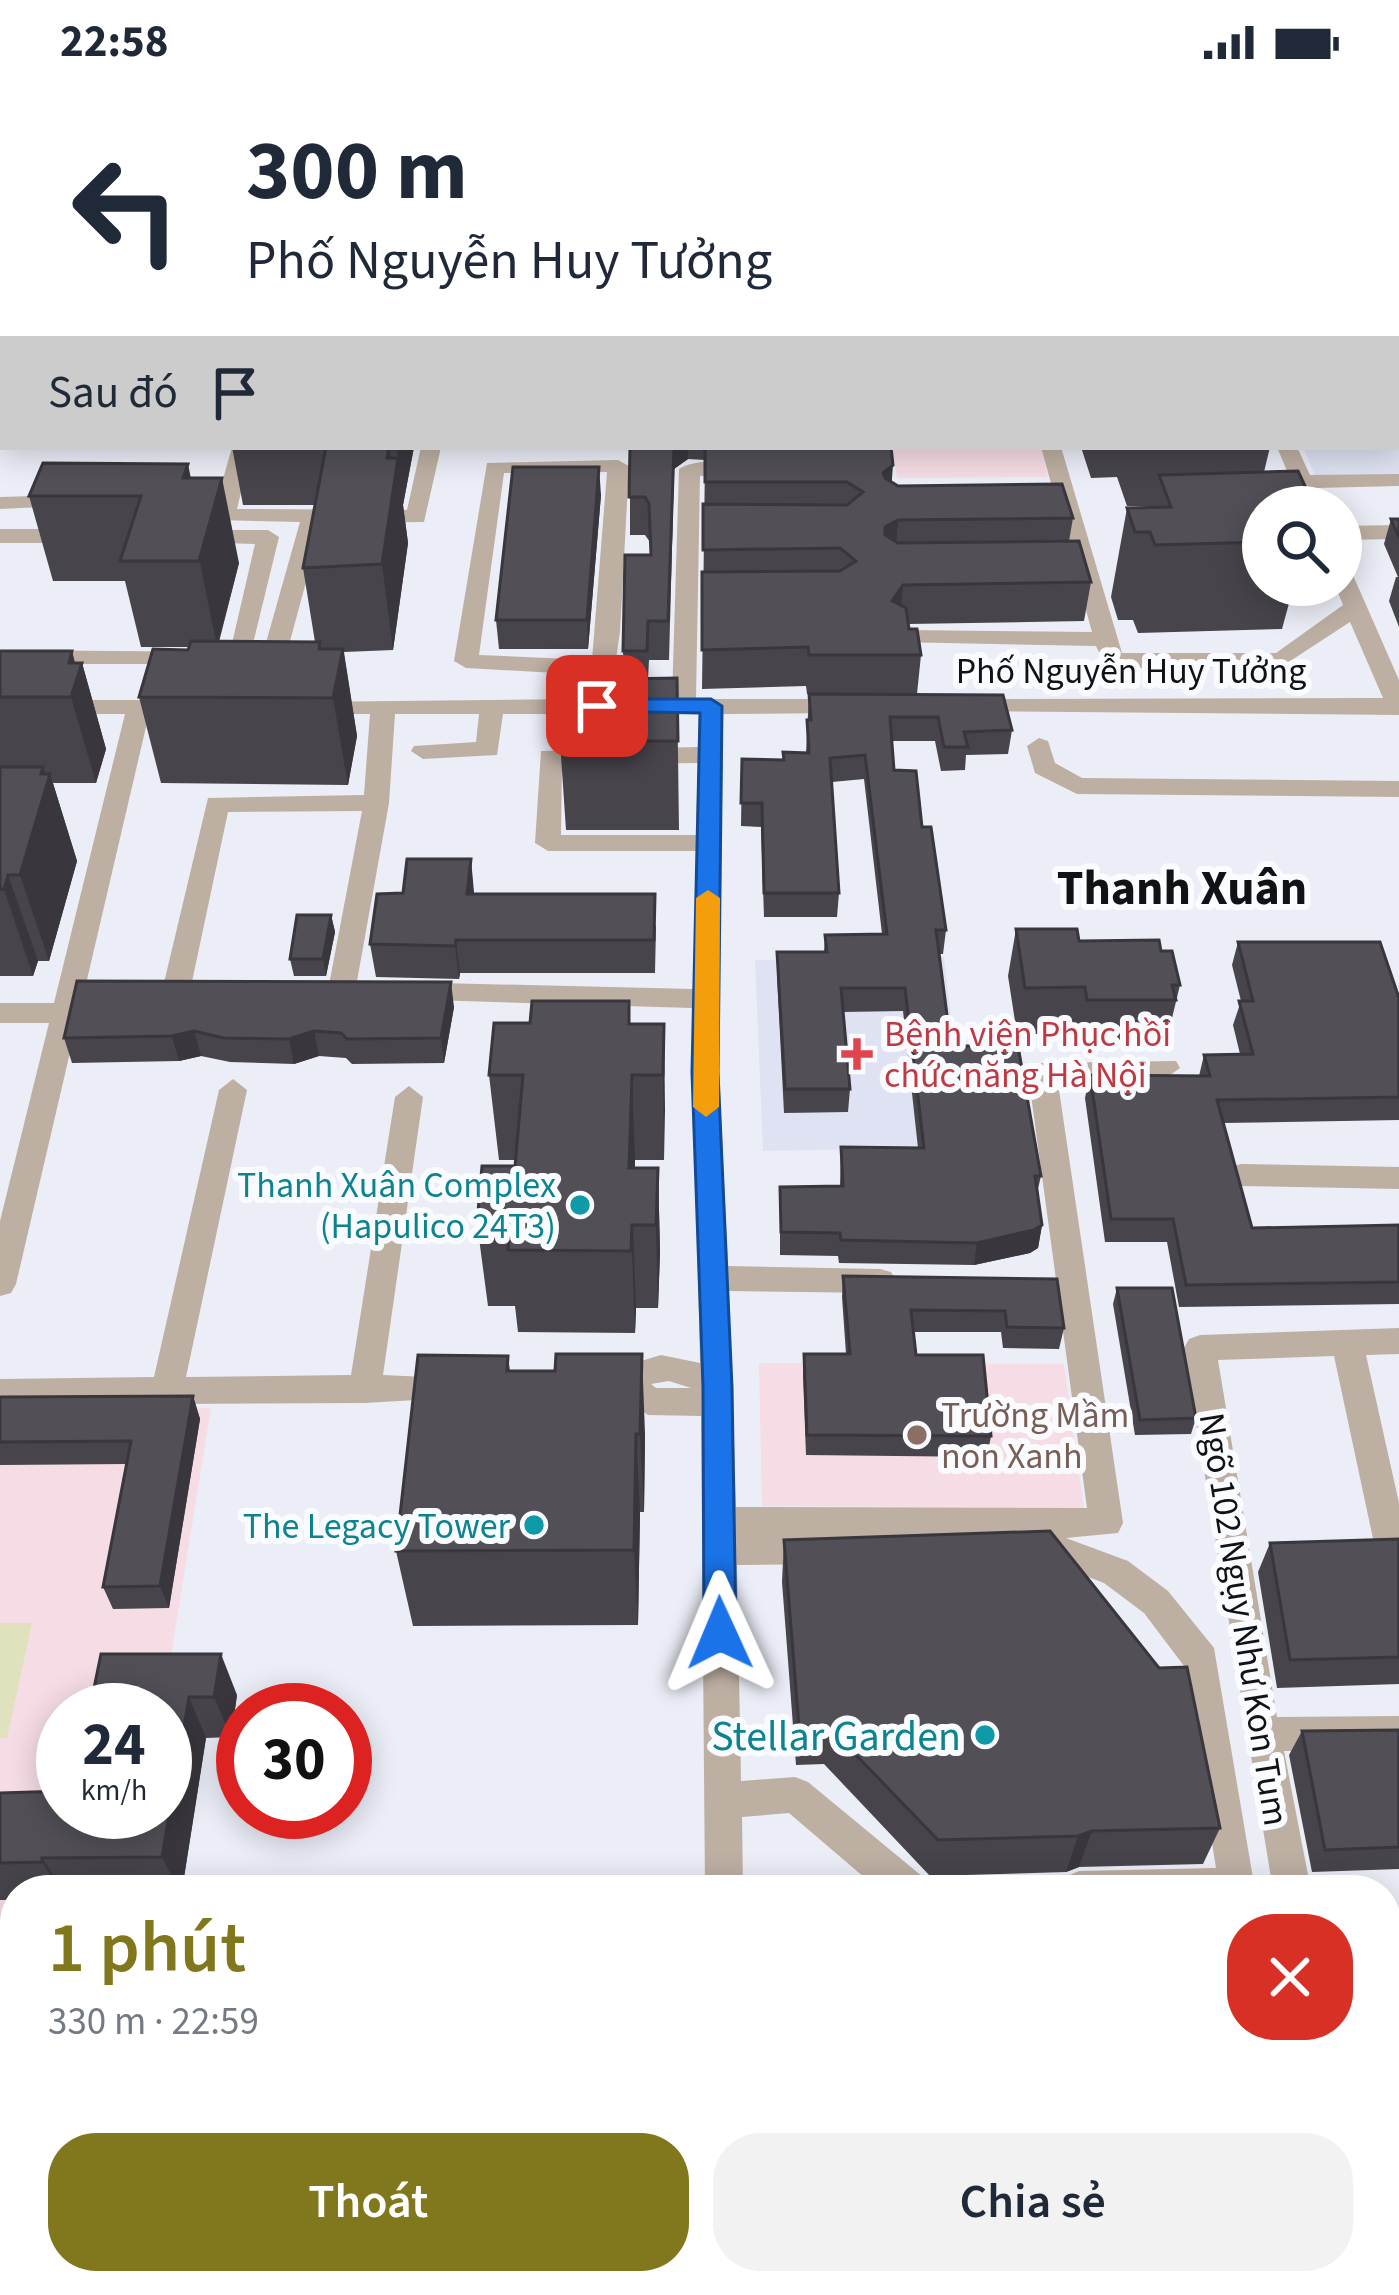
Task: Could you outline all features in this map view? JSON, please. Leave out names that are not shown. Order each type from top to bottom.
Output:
[{"type":"street","points":[[241,450],[224,515],[312,518],[416,517],[430,450]]},
{"type":"street","points":[[1051,450],[1059,511],[1074,568],[1112,656],[1119,661],[1281,660],[1356,607],[1399,706]]},
{"type":"street","points":[[1288,450],[1304,486]]},
{"type":"street","points":[[597,706],[602,668],[618,466],[494,466],[466,661],[602,668]]},
{"type":"street","points":[[724,1875],[717,1387],[700,843],[698,531],[690,469],[762,471]]},
{"type":"street","points":[[1302,482],[1399,480]]},
{"type":"street","points":[[0,503],[34,502]]},
{"type":"street","points":[[312,518],[271,707],[877,706]]},
{"type":"street","points":[[1362,533],[1399,532]]},
{"type":"street","points":[[0,536],[112,536]]},
{"type":"street","points":[[0,657],[240,659],[268,537],[156,537]]},
{"type":"street","points":[[904,638],[1107,639]]},
{"type":"street","points":[[423,751],[488,750],[491,706]]},
{"type":"street","name":"Phố Nguyễn Huy Tưởng","points":[[948,706],[1399,706]]},
{"type":"street","points":[[0,707],[200,707]]},
{"type":"street","points":[[0,1284],[75,999],[139,707]]},
{"type":"street","points":[[383,707],[376,803],[330,990],[706,999]]},
{"type":"street","points":[[1039,746],[1044,767],[1077,786],[1399,789]]},
{"type":"street","points":[[700,843],[548,843],[550,758],[701,755]]},
{"type":"street","points":[[177,991],[218,804],[376,803]]},
{"type":"street","points":[[0,1013],[75,999]]},
{"type":"street","points":[[719,1536],[1106,1523],[1060,1283],[1042,1073],[1166,1068]]},
{"type":"street","points":[[167,1391],[233,1090]]},
{"type":"street","points":[[365,1390],[409,1096]]},
{"type":"street","points":[[1241,1175],[1399,1178]]},
{"type":"street","points":[[713,1278],[904,1281]]},
{"type":"street","points":[[1347,1549],[1396,1548],[1389,1485],[1348,1342],[1399,1341]]},
{"type":"street","name":"Ngõ 102 Ngụy Như Kon Tum","points":[[1289,1875],[1262,1734],[1245,1553],[1200,1348],[1348,1342]]},
{"type":"street","points":[[563,1385],[629,1384],[648,1401],[693,1405],[717,1387]]},
{"type":"street","points":[[0,1392],[497,1387]]},
{"type":"street","points":[[719,1536],[1040,1548],[1116,1572],[1156,1602],[1201,1660],[1236,1875]]},
{"type":"street","points":[[1262,1734],[1399,1732]]},
{"type":"street","points":[[722,1800],[794,1795],[891,1875]]},
{"type":"shaded area","points":[[892,450],[1042,450],[1048,477],[897,478]]},
{"type":"shaded area","points":[[1304,450],[1399,450],[1399,482],[1319,485]]},
{"type":"shaded area","name":"Bệnh viện Phục hồi chức năng Hà Nội","points":[[944,957],[966,1147],[763,1151],[755,960]]},
{"type":"shaded area","name":"Trường Mầm non Xanh","points":[[759,1363],[1064,1364],[1084,1508],[762,1506]]},
{"type":"shaded area","points":[[211,1408],[168,1674],[152,1683],[36,1683],[36,1839],[46,1839],[24,1875],[0,1875],[0,1411]]},
{"type":"green space","points":[[0,1623],[32,1623],[7,1738],[0,1738]]},
{"type":"building","points":[[325,450],[388,450],[387,458],[398,458],[382,564],[303,568]]},
{"type":"building","points":[[630,450],[674,450],[668,621],[648,621],[647,651],[623,651],[625,555],[651,555],[649,504],[645,497],[629,497]]},
{"type":"building","points":[[705,450],[891,450],[893,465],[883,473],[898,486],[1062,484],[1073,518],[898,520],[885,527],[885,535],[898,543],[1079,541],[1091,582],[903,585],[892,601],[906,608],[909,629],[917,629],[921,655],[809,655],[808,647],[702,650],[702,572],[840,571],[856,561],[840,548],[703,550],[703,504],[847,505],[863,492],[847,482],[705,482]]},
{"type":"building","points":[[43,463],[188,464],[183,478],[222,478],[199,561],[120,561],[141,496],[29,496]]},
{"type":"building","points":[[513,467],[599,467],[587,620],[496,620]]},
{"type":"building","points":[[1298,471],[1305,486],[1242,486],[1242,543],[1155,545],[1150,532],[1135,532],[1127,508],[1171,507],[1159,475]]},
{"type":"building","points":[[191,641],[320,642],[319,649],[343,649],[333,698],[139,697],[153,649],[188,650]]},
{"type":"building","points":[[0,651],[72,651],[69,663],[82,663],[71,697],[0,697]]},
{"type":"building","points":[[677,678],[678,741],[560,741],[561,680]]},
{"type":"building","points":[[809,694],[1003,695],[1012,730],[964,732],[968,747],[944,747],[938,717],[890,717],[894,770],[916,771],[922,827],[931,827],[946,930],[936,930],[951,1046],[1018,1046],[1041,1176],[1035,1176],[1042,1225],[1034,1230],[977,1243],[841,1240],[840,1233],[781,1232],[780,1187],[843,1186],[841,1147],[924,1148],[905,988],[841,988],[850,1089],[785,1089],[777,952],[827,952],[825,935],[887,934],[865,755],[830,758],[839,893],[764,893],[762,803],[741,803],[742,759],[784,760],[783,752],[809,753]]},
{"type":"building","points":[[0,767],[43,767],[41,774],[50,774],[20,875],[8,875],[4,889],[0,889]]},
{"type":"building","points":[[407,859],[471,859],[467,894],[655,894],[654,940],[370,944],[377,894],[403,893]]},
{"type":"building","points":[[297,915],[331,915],[323,959],[290,959]]},
{"type":"building","points":[[1016,929],[1077,929],[1079,941],[1159,940],[1161,951],[1172,951],[1180,985],[1172,985],[1176,1000],[1087,1000],[1085,987],[1025,988]]},
{"type":"building","points":[[1238,942],[1380,942],[1399,998],[1399,1097],[1217,1100],[1252,1228],[1399,1225],[1399,1282],[1186,1285],[1173,1219],[1111,1219],[1090,1075],[1210,1076],[1204,1055],[1253,1054],[1239,1001],[1253,1001]]},
{"type":"building","points":[[77,981],[451,982],[441,1038],[347,1039],[341,1033],[314,1031],[289,1039],[224,1038],[194,1031],[172,1036],[64,1038]]},
{"type":"building","points":[[532,1001],[629,1001],[629,1024],[664,1024],[663,1075],[632,1075],[629,1168],[658,1168],[656,1225],[632,1225],[631,1251],[508,1250],[510,1223],[477,1223],[482,1166],[515,1166],[523,1075],[489,1075],[494,1023],[530,1023]]},
{"type":"building","points":[[843,1276],[1057,1279],[1064,1328],[1007,1327],[1005,1311],[911,1310],[916,1355],[983,1355],[991,1436],[807,1435],[804,1354],[850,1354]]},
{"type":"building","points":[[1117,1288],[1172,1288],[1196,1418],[1140,1420]]},
{"type":"building","points":[[556,1354],[642,1354],[634,1550],[396,1551],[418,1355],[508,1356],[507,1371],[555,1371]]},
{"type":"building","points":[[193,1396],[160,1586],[103,1587],[131,1441],[0,1442],[0,1397]]},
{"type":"building","name":"Stellar Garden","points":[[1050,1531],[1159,1668],[1187,1667],[1220,1828],[938,1840],[828,1726],[799,1727],[784,1540]]},
{"type":"building","points":[[1399,1539],[1399,1657],[1290,1660],[1270,1543]]},
{"type":"building","points":[[101,1654],[221,1654],[214,1697],[192,1697],[192,1683],[95,1683]]},
{"type":"building","points":[[1399,1730],[1399,1847],[1325,1850],[1302,1731]]},
{"type":"building","points":[[36,1792],[36,1839],[165,1839],[162,1857],[0,1863],[0,1793]]},
{"type":"slow traffic","points":[[706,1107],[708,898]]},
{"type":"place","name":"Bệnh viện Phục hồi chức năng Hà Nội","points":[[857,1054]]},
{"type":"place","name":"Thanh Xuân Complex (Hapulico 24T3)","points":[[580,1205]]},
{"type":"place","name":"Trường Mầm non Xanh","points":[[917,1435]]},
{"type":"place","name":"The Legacy Tower","points":[[534,1525]]},
{"type":"place","name":"Stellar Garden","points":[[985,1735]]},
{"type":"district","name":"Thanh Xuân","points":[[1182,887]]},
{"type":"route","points":[[597,706],[711,706],[705,1072],[720,1633]]}]
